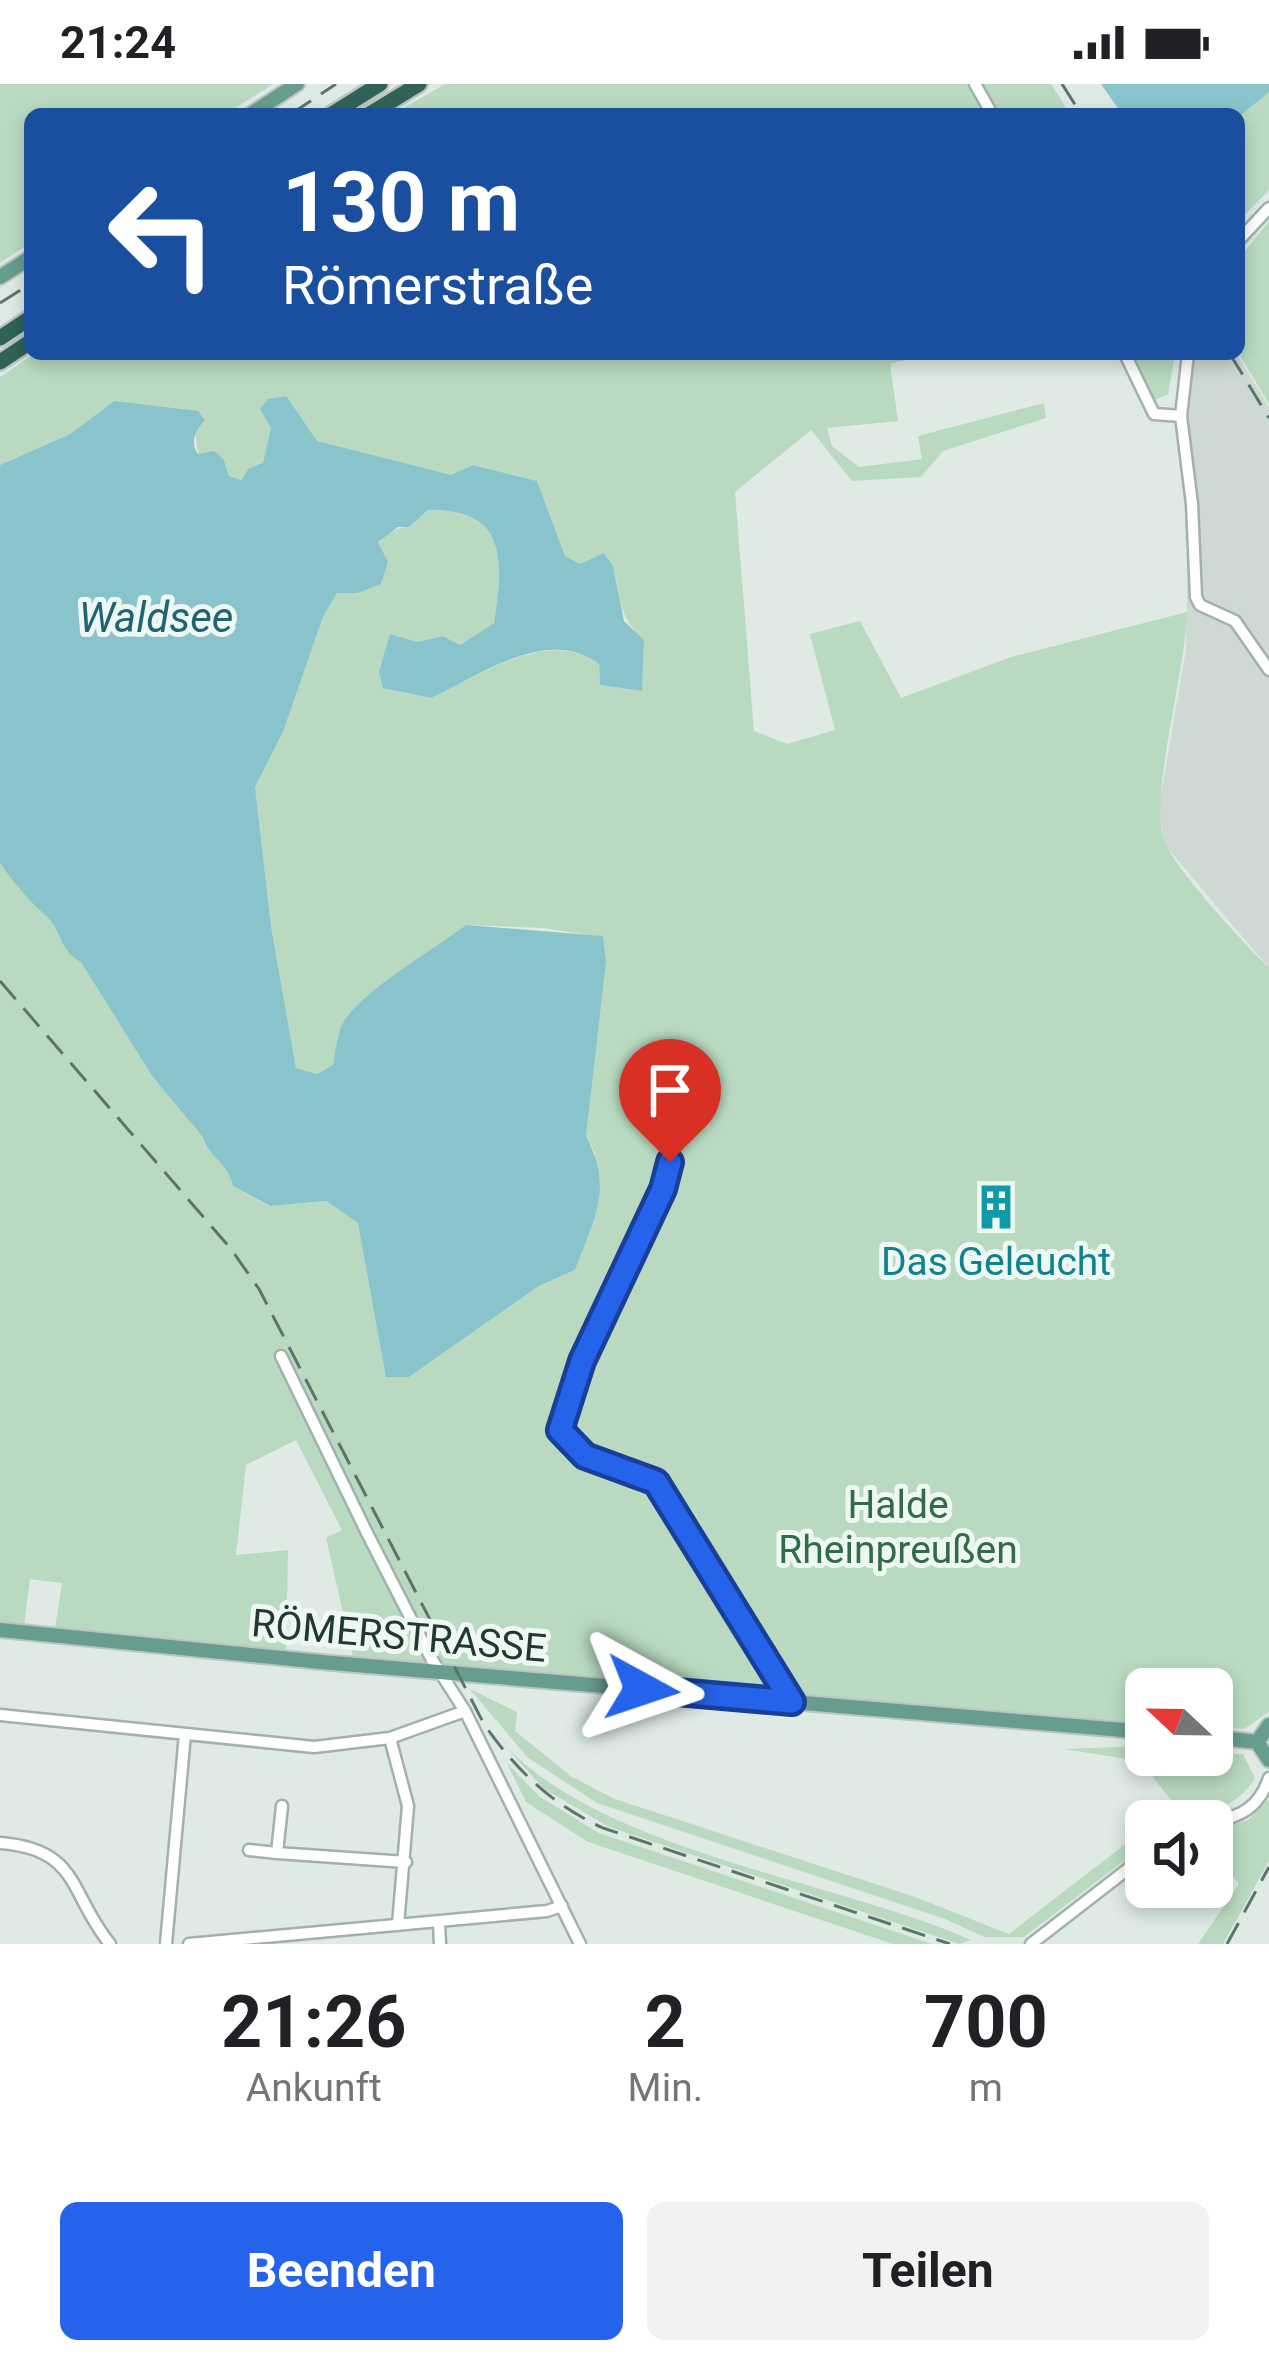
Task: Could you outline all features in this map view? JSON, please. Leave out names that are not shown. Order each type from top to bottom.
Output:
[{"type":"highway","points":[[342,108],[380,84]]},
{"type":"highway","points":[[380,108],[419,84]]},
{"type":"main road","points":[[260,108],[297,84]]},
{"type":"main road","name":"RÖMERSTRASSE","points":[[0,1630],[1125,1730]]},
{"type":"main road","points":[[1257,1742],[1269,1725]]},
{"type":"main road","points":[[1233,1739],[1257,1742],[1269,1760]]},
{"type":"street","points":[[1245,234],[1269,208]]},
{"type":"street","points":[[1128,360],[1154,414],[1181,416]]},
{"type":"street","points":[[1187,360],[1181,416],[1192,504],[1196,597],[1200,605],[1235,621],[1269,670]]},
{"type":"street","points":[[670,1162],[663,1189],[582,1361],[560,1430],[585,1456],[656,1482],[792,1702]]},
{"type":"street","points":[[281,1356],[580,1944]]},
{"type":"street","points":[[0,1715],[314,1747],[390,1738],[465,1711]]},
{"type":"street","points":[[166,1944],[185,1734]]},
{"type":"street","points":[[390,1738],[408,1806],[398,1925]]},
{"type":"street","points":[[1233,1818],[1258,1803],[1269,1778]]},
{"type":"street","points":[[278,1853],[282,1806]]},
{"type":"street","points":[[0,1843],[35,1848],[69,1870],[110,1944]]},
{"type":"street","points":[[250,1850],[406,1862]]},
{"type":"street","points":[[1031,1944],[1125,1872]]},
{"type":"street","points":[[189,1944],[547,1912],[562,1906]]},
{"type":"street","points":[[439,1923],[440,1944]]},
{"type":"shaded area","points":[[1193,360],[1241,360],[1269,407],[1269,968],[1164,844],[1159,806],[1186,650],[1190,463],[1186,426]]},
{"type":"green space","points":[[0,84],[273,84],[235,108],[24,108],[24,247],[0,263]]},
{"type":"green space","points":[[445,84],[1051,84],[1066,108],[403,108]]},
{"type":"green space","points":[[1269,92],[1269,190],[1245,215],[1245,112]]},
{"type":"green space","points":[[1269,221],[1269,404],[1243,360],[1245,251]]},
{"type":"green space","name":"Halde Rheinpreußen","points":[[25,360],[904,360],[890,364],[898,421],[827,428],[832,446],[859,467],[922,459],[918,436],[1044,403],[1046,418],[943,451],[921,477],[852,481],[811,430],[735,492],[754,731],[787,744],[835,730],[810,634],[860,621],[901,698],[1011,657],[1187,612],[1164,763],[1164,840],[1195,886],[1269,968],[1269,1712],[1244,1729],[1233,1728],[1233,1668],[1125,1668],[1125,1722],[783,1699],[353,1657],[326,1538],[342,1530],[296,1440],[246,1465],[236,1555],[288,1550],[286,1652],[55,1629],[62,1583],[30,1579],[24,1625],[0,1623],[0,863],[51,922],[68,952],[81,961],[152,1076],[204,1137],[233,1186],[269,1206],[326,1201],[358,1223],[409,1377],[539,1286],[575,1270],[595,1153],[586,1136],[603,937],[543,928],[466,925],[342,1024],[333,1065],[317,1074],[296,1068],[271,926],[255,787],[283,732],[323,617],[337,593],[357,593],[380,541],[409,527],[428,510],[474,518],[487,529],[498,560],[494,623],[460,645],[443,636],[417,642],[384,688],[431,698],[514,658],[558,650],[599,664],[600,685],[642,691],[644,640],[626,618],[604,553],[580,564],[565,556],[537,481],[473,465],[451,475],[360,455],[317,441],[302,426],[271,428],[263,464],[243,480],[229,476],[224,460],[198,454],[195,432],[182,412],[114,401],[70,434],[0,465],[0,377]]},
{"type":"green space","points":[[1129,360],[1174,360],[1168,394],[1148,403]]},
{"type":"green space","points":[[470,1689],[517,1712],[515,1731],[572,1777],[615,1799],[915,1897],[1009,1934],[1125,1844],[1125,1860],[1024,1937],[984,1937],[945,1919],[597,1803],[527,1757]]},
{"type":"green space","points":[[496,1736],[539,1775],[592,1808],[653,1835],[971,1940],[959,1944],[609,1827],[544,1789]]},
{"type":"green space","points":[[1125,1747],[1125,1759],[1063,1749]]},
{"type":"green space","points":[[1233,1754],[1243,1754],[1255,1778],[1233,1801],[1171,1800],[1152,1776],[1233,1776]]},
{"type":"green space","points":[[507,1763],[540,1797],[599,1833],[932,1944],[893,1944],[588,1842],[526,1802]]},
{"type":"green space","points":[[1269,1799],[1269,1861],[1223,1944],[1198,1944],[1223,1908],[1233,1908],[1233,1893],[1239,1884],[1233,1877],[1233,1825],[1248,1820]]},
{"type":"water","points":[[1101,84],[1269,84],[1269,92],[1245,112],[1245,108],[1118,108]]},
{"type":"water","name":"Waldsee","points":[[286,396],[317,441],[451,475],[473,465],[537,481],[565,556],[580,564],[604,553],[613,566],[624,621],[644,640],[642,691],[600,685],[599,664],[579,653],[558,650],[514,658],[431,698],[383,688],[379,672],[390,634],[417,642],[443,636],[460,645],[494,623],[498,560],[487,529],[474,518],[428,510],[409,527],[398,527],[378,542],[388,562],[381,584],[357,593],[337,593],[323,617],[283,732],[255,787],[271,926],[296,1068],[317,1074],[333,1065],[341,1027],[361,1001],[466,925],[603,936],[606,961],[586,1136],[600,1188],[575,1270],[539,1286],[409,1377],[386,1377],[358,1223],[326,1201],[270,1206],[233,1186],[203,1137],[152,1076],[81,962],[68,952],[51,922],[0,863],[0,465],[70,434],[114,401],[198,411],[205,420],[195,436],[198,454],[214,451],[224,460],[229,476],[242,480],[248,469],[263,463],[271,428],[260,409],[268,399]]},
{"type":"railway","points":[[300,108],[336,84]]},
{"type":"railway","points":[[1062,84],[1077,108]]},
{"type":"railway","points":[[0,303],[24,288]]},
{"type":"railway","points":[[1234,360],[1269,418]]},
{"type":"railway","points":[[0,981],[231,1249],[259,1289],[484,1724],[522,1771],[551,1797],[603,1828],[950,1944]]},
{"type":"railway","points":[[1227,1944],[1269,1867]]},
{"type":"place","name":"Das Geleucht","points":[[996,1207]]},
{"type":"route","points":[[642,1689],[792,1702],[656,1482],[615,1463],[585,1456],[560,1430],[582,1361],[663,1189],[670,1162]]}]
